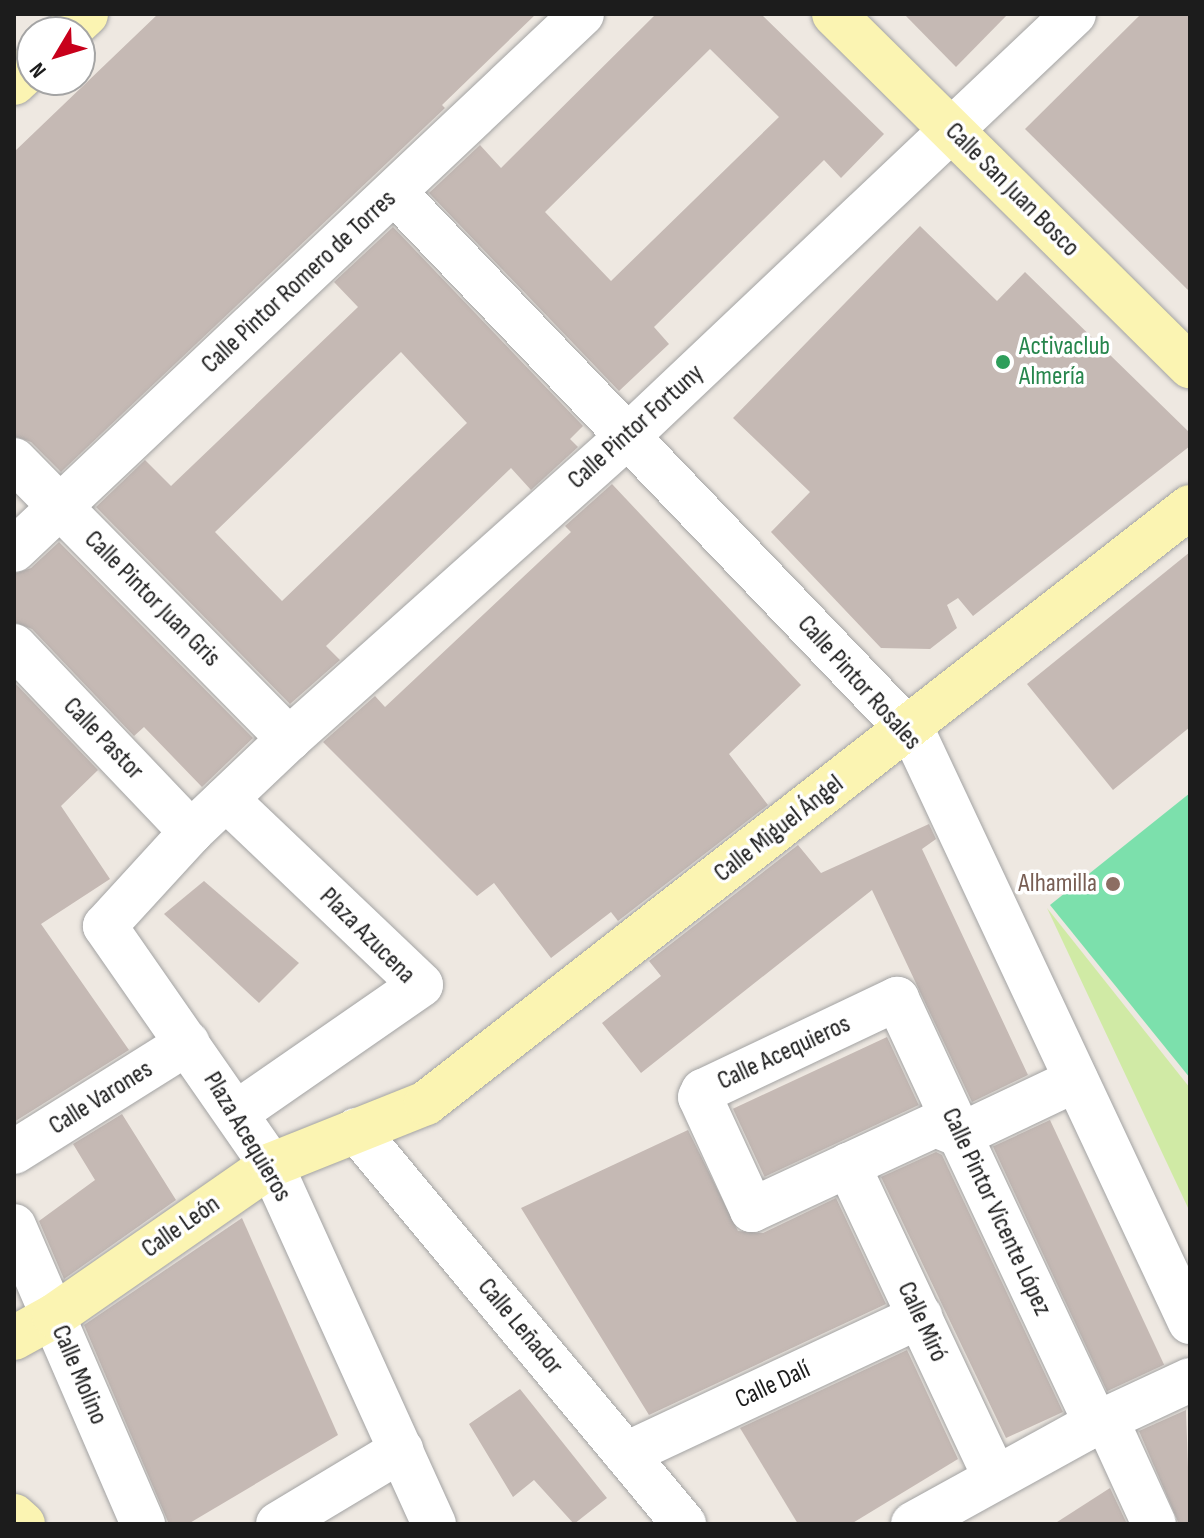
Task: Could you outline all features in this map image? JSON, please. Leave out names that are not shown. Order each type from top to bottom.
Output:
[{"type":"street","name":"Calle Pintor Romero de Torres","points":[[14,550],[582,14]]},
{"type":"street","name":"Calle San Juan Bosco","points":[[834,14],[1190,366]]},
{"type":"street","name":"Calle Pintor Fortuny","points":[[191,832],[289,739],[628,436],[954,132],[1074,14]]},
{"type":"street","name":"Calle Pintor Rosales","points":[[395,193],[916,738],[1190,1322]]},
{"type":"street","name":"Calle Pintor Juan Gris","points":[[14,460],[289,739]]},
{"type":"street","name":"Calle Miguel Ángel","points":[[356,1130],[426,1103],[1190,507]]},
{"type":"street","name":"Calle Pastor","points":[[14,646],[191,832]]},
{"type":"street","name":"Plaza Azucena","points":[[226,799],[421,985],[236,1113]]},
{"type":"street","name":"Plaza Acequieros","points":[[191,832],[105,926],[271,1165],[434,1524]]},
{"type":"street","name":"Calle Pintor Vicente López","points":[[897,999],[960,1135],[1154,1524]]},
{"type":"street","name":"Calle Acequieros","points":[[848,1165],[752,1210],[700,1094],[897,999]]},
{"type":"street","name":"Calle Varones","points":[[14,1152],[188,1043]]},
{"type":"street","points":[[848,1165],[935,1125],[960,1135],[1076,1080]]},
{"type":"street","name":"Calle León","points":[[14,1338],[54,1316],[271,1165],[356,1130]]},
{"type":"street","name":"Calle Leñador","points":[[356,1130],[684,1524]]},
{"type":"street","name":"Calle Miró","points":[[848,1165],[995,1478]]},
{"type":"street","name":"Calle Molino","points":[[14,1226],[143,1524]]},
{"type":"street","name":"Calle Dalí","points":[[626,1454],[920,1316]]},
{"type":"street","points":[[913,1524],[1101,1422],[1190,1380]]},
{"type":"street","points":[[278,1524],[401,1450]]},
{"type":"street","points":[[14,1516],[23,1524]]},
{"type":"green space","points":[[1190,793],[1190,1078],[1050,905]]},
{"type":"green space","points":[[1047,908],[1190,1088],[1190,1212]]},
{"type":"building","points":[[158,14],[536,14],[442,105],[445,108],[61,472],[31,442],[14,436],[14,152],[72,96],[96,96],[96,73]]},
{"type":"building","points":[[656,14],[761,14],[884,134],[841,178],[824,160],[654,327],[669,344],[619,391],[429,193],[480,145],[501,168]],"holes":[[[710,49],[779,117],[611,281],[545,212]]]},
{"type":"building","points":[[904,14],[1008,14],[956,67]]},
{"type":"building","points":[[1141,14],[1190,14],[1190,292],[1025,129]]},
{"type":"building","points":[[920,226],[997,301],[1025,272],[1190,433],[1190,446],[973,616],[958,598],[947,605],[957,628],[930,649],[881,648],[771,532],[810,492],[733,418]]},
{"type":"building","points":[[393,227],[583,426],[570,439],[578,447],[531,490],[511,468],[326,646],[340,660],[290,704],[96,507],[145,460],[171,486],[358,307],[334,282]],"holes":[[[401,352],[467,423],[282,601],[215,532]]]},
{"type":"building","points":[[612,484],[801,685],[729,754],[768,805],[618,921],[611,912],[551,958],[494,883],[477,896],[323,742],[375,696],[385,707],[571,532],[565,526]]},
{"type":"building","points":[[59,542],[253,738],[202,787],[144,727],[134,736],[32,629],[14,622],[14,574],[31,568]]},
{"type":"building","points":[[1190,552],[1190,727],[1113,790],[1027,684]]},
{"type":"building","points":[[14,682],[98,770],[61,806],[110,879],[41,924],[129,1050],[14,1122]]},
{"type":"building","points":[[929,824],[936,839],[922,849],[1028,1075],[972,1102],[872,890],[641,1073],[602,1023],[661,976],[649,961],[798,845],[821,873]]},
{"type":"building","points":[[204,881],[299,963],[259,1003],[164,914]]},
{"type":"building","points":[[887,1037],[919,1105],[765,1177],[733,1109]]},
{"type":"building","points":[[122,1114],[176,1200],[64,1279],[39,1221],[95,1180],[73,1144]]},
{"type":"building","points":[[1050,1120],[1164,1365],[1107,1391],[993,1147]]},
{"type":"building","points":[[688,1130],[738,1231],[763,1233],[836,1198],[886,1304],[649,1415],[521,1208]]},
{"type":"building","points":[[936,1152],[942,1155],[1063,1412],[1006,1438],[881,1177]]},
{"type":"building","points":[[242,1218],[338,1435],[188,1524],[169,1524],[84,1325]]},
{"type":"building","points":[[907,1350],[958,1459],[851,1524],[798,1524],[740,1428]]},
{"type":"building","points":[[520,1389],[607,1498],[574,1524],[534,1480],[513,1497],[469,1424]]},
{"type":"building","points":[[1186,1410],[1190,1524],[1179,1524],[1139,1431]]},
{"type":"building","points":[[1110,1488],[1127,1524],[1054,1524]]},
{"type":"place","name":"Activaclub Almería","points":[[1003,362]]},
{"type":"place","name":"Alhamilla","points":[[1113,884]]}]
